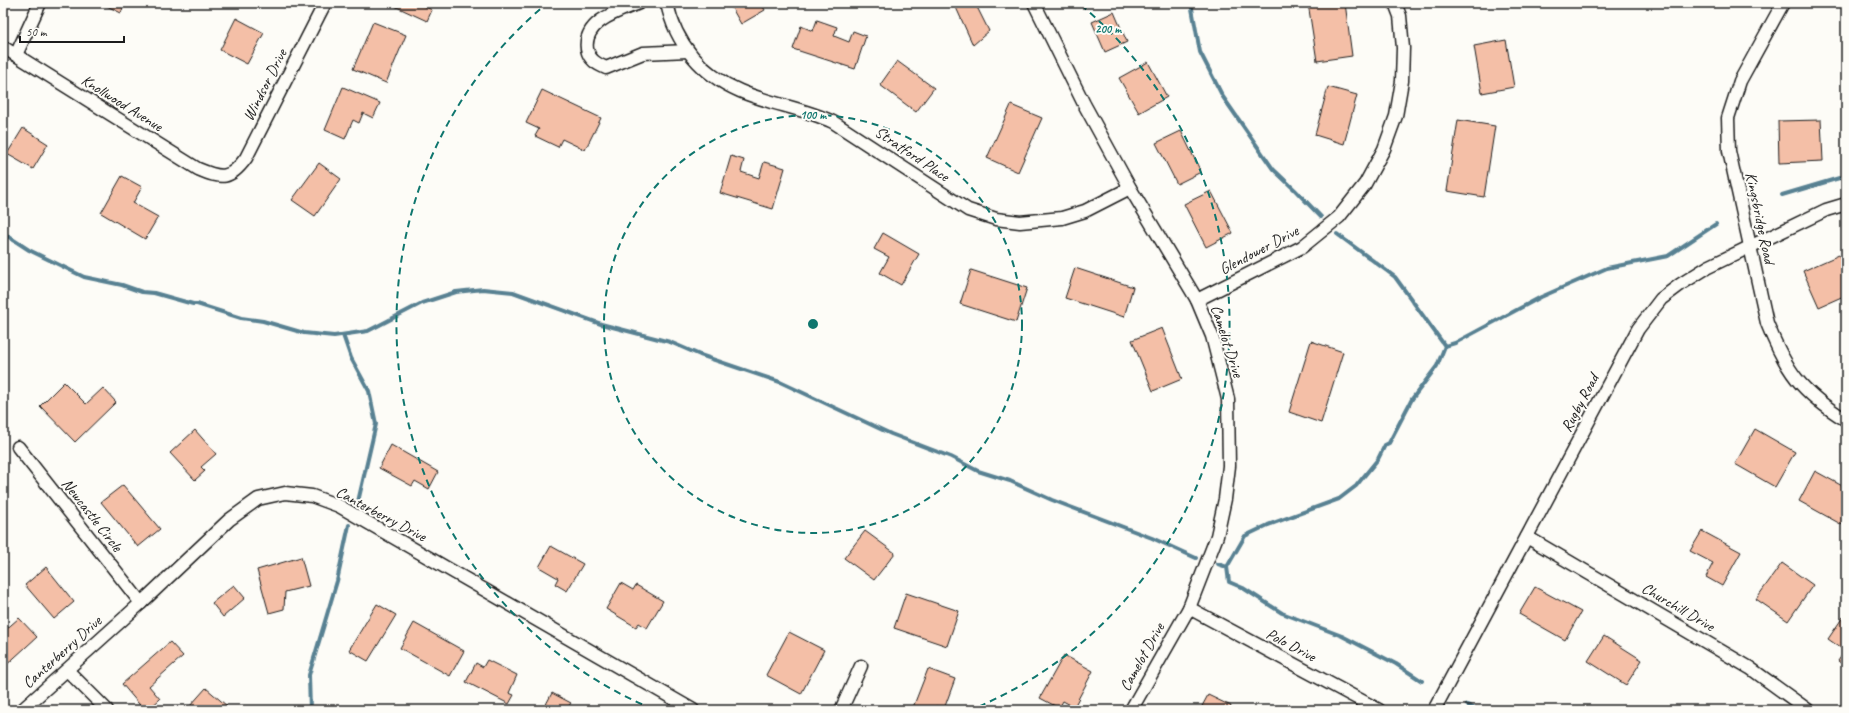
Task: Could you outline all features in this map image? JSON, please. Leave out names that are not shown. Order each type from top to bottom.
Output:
[{"type":"street","points":[[16,56],[40,3]]},
{"type":"street","name":"Windsor Drive","points":[[227,176],[238,169],[246,158],[325,3]]},
{"type":"street","points":[[639,3],[612,14],[592,29],[586,42],[588,52],[594,62],[606,68],[643,54],[688,52]]},
{"type":"street","name":"Stratford Place","points":[[667,3],[676,32],[688,52],[692,58],[715,78],[740,91],[811,112],[833,122],[968,210],[996,220],[1040,222],[1062,218],[1086,210],[1130,188]]},
{"type":"street","name":"Camelot Drive","points":[[1034,3],[1080,98],[1130,188],[1197,300],[1212,336],[1228,399],[1229,445],[1225,499],[1217,536],[1188,608],[1131,710]]},
{"type":"street","name":"Glendower Drive","points":[[1197,300],[1302,247],[1339,217],[1365,184],[1384,149],[1396,116],[1402,81],[1404,48],[1400,16],[1395,3]]},
{"type":"street","name":"Kingsbridge Road","points":[[1783,3],[1740,81],[1728,118],[1729,151],[1766,323],[1777,348],[1790,371],[1813,397],[1846,420]]},
{"type":"street","name":"Knollwood Avenue","points":[[3,47],[198,169],[215,176],[227,176]]},
{"type":"street","name":"Rugby Road","points":[[1434,710],[1638,329],[1650,312],[1661,299],[1680,284],[1708,267],[1826,210],[1846,204]]},
{"type":"street","name":"Newcastle Circle","points":[[18,447],[141,603]]},
{"type":"street","name":"Canterberry Drive","points":[[22,710],[141,603],[228,520],[258,499],[285,493],[312,496],[339,506],[693,710]]},
{"type":"street","name":"Churchill Drive","points":[[1527,537],[1750,668],[1808,710]]},
{"type":"street","name":"Polo Drive","points":[[1188,608],[1379,710]]},
{"type":"street","points":[[841,710],[861,666]]},
{"type":"street","points":[[67,670],[107,710]]},
{"type":"building","points":[[101,3],[125,3],[121,13]]},
{"type":"building","points":[[388,3],[418,3],[432,10],[427,21]]},
{"type":"building","points":[[729,3],[761,3],[765,10],[741,24]]},
{"type":"building","points":[[954,3],[975,3],[989,31],[973,45]]},
{"type":"building","points":[[1308,3],[1345,3],[1352,56],[1317,61]]},
{"type":"building","points":[[1114,12],[1127,42],[1105,52],[1092,22]]},
{"type":"building","points":[[236,18],[264,33],[247,64],[220,50]]},
{"type":"building","points":[[817,20],[837,27],[834,36],[849,42],[853,31],[866,36],[855,69],[793,49],[801,26],[813,31]]},
{"type":"building","points":[[373,22],[406,35],[386,83],[353,69]]},
{"type":"building","points":[[1506,40],[1514,87],[1482,93],[1474,46]]},
{"type":"building","points":[[897,61],[934,88],[916,112],[880,85]]},
{"type":"building","points":[[1148,62],[1167,97],[1139,113],[1119,78]]},
{"type":"building","points":[[343,87],[380,103],[373,118],[363,113],[359,123],[353,120],[345,139],[325,130]]},
{"type":"building","points":[[1328,87],[1357,95],[1344,144],[1315,135]]},
{"type":"building","points":[[542,90],[601,118],[585,150],[562,139],[558,147],[535,136],[539,129],[526,123]]},
{"type":"building","points":[[1011,105],[1042,118],[1018,172],[987,158]]},
{"type":"building","points":[[1458,120],[1495,126],[1484,197],[1447,191]]},
{"type":"building","points":[[1821,120],[1823,161],[1779,163],[1778,121]]},
{"type":"building","points":[[23,128],[48,144],[33,169],[7,154]]},
{"type":"building","points":[[1181,131],[1201,172],[1177,184],[1156,143]]},
{"type":"building","points":[[731,156],[744,160],[741,172],[759,178],[764,162],[785,168],[773,209],[720,193]]},
{"type":"building","points":[[319,163],[341,179],[315,216],[292,200]]},
{"type":"building","points":[[122,176],[142,187],[133,203],[158,217],[145,239],[101,213]]},
{"type":"building","points":[[1211,191],[1233,233],[1206,247],[1184,204]]},
{"type":"building","points":[[883,233],[919,254],[901,285],[880,273],[889,257],[874,249]]},
{"type":"building","points":[[1839,255],[1846,271],[1846,295],[1819,307],[1803,271]]},
{"type":"building","points":[[1075,268],[1133,287],[1124,317],[1065,298]]},
{"type":"building","points":[[971,270],[1027,288],[1016,322],[960,304]]},
{"type":"building","points":[[1162,328],[1182,379],[1153,391],[1132,340]]},
{"type":"building","points":[[1311,341],[1343,352],[1321,423],[1289,412]]},
{"type":"building","points":[[64,382],[86,404],[103,388],[116,402],[75,442],[40,406]]},
{"type":"building","points":[[1755,429],[1795,452],[1775,487],[1735,464]]},
{"type":"building","points":[[195,430],[216,454],[201,467],[205,471],[195,480],[170,453]]},
{"type":"building","points":[[391,445],[438,472],[429,489],[415,481],[412,486],[379,468]]},
{"type":"building","points":[[1815,471],[1846,488],[1846,527],[1799,501]]},
{"type":"building","points":[[123,485],[160,529],[138,547],[101,502]]},
{"type":"building","points":[[865,531],[895,553],[874,580],[844,558]]},
{"type":"building","points":[[1702,531],[1741,552],[1722,586],[1706,577],[1713,563],[1690,551]]},
{"type":"building","points":[[551,546],[583,564],[567,591],[555,584],[558,578],[539,567]]},
{"type":"building","points":[[301,557],[309,586],[285,592],[284,609],[269,613],[257,570]]},
{"type":"building","points":[[1782,563],[1813,585],[1788,621],[1756,599]]},
{"type":"building","points":[[46,567],[74,602],[54,619],[25,585]]},
{"type":"building","points":[[621,583],[633,590],[636,585],[663,601],[647,628],[639,623],[636,627],[606,609]]},
{"type":"building","points":[[234,585],[245,598],[223,617],[212,603]]},
{"type":"building","points":[[1535,587],[1581,612],[1565,640],[1519,614]]},
{"type":"building","points":[[906,593],[959,611],[947,646],[894,628]]},
{"type":"building","points":[[377,604],[396,615],[368,661],[349,650]]},
{"type":"building","points":[[1843,617],[1846,619],[1846,667],[1838,661],[1845,651],[1828,639]]},
{"type":"building","points":[[19,618],[37,637],[3,668],[3,632]]},
{"type":"building","points":[[414,623],[464,651],[450,676],[400,648]]},
{"type":"building","points":[[789,632],[824,650],[801,694],[766,675]]},
{"type":"building","points":[[1604,636],[1642,660],[1626,685],[1588,661]]},
{"type":"building","points":[[170,642],[183,656],[149,686],[160,699],[148,710],[144,710],[122,684]]},
{"type":"building","points":[[1064,655],[1093,671],[1074,707],[1063,701],[1059,708],[1040,698]]},
{"type":"building","points":[[487,660],[517,675],[509,693],[514,695],[509,704],[466,682],[476,663],[483,667]]},
{"type":"building","points":[[928,669],[955,679],[944,709],[936,706],[934,710],[912,710]]},
{"type":"building","points":[[206,688],[227,706],[223,710],[195,710],[190,706]]},
{"type":"building","points":[[552,693],[571,703],[568,707],[574,710],[543,710]]},
{"type":"building","points":[[1208,695],[1231,706],[1229,710],[1200,710]]},
{"type":"waterway","points":[[1191,3],[1200,52],[1223,97],[1273,169],[1321,217]]},
{"type":"waterway","points":[[1782,195],[1846,176]]},
{"type":"waterway","points":[[1445,346],[1455,343],[1541,297],[1607,268],[1668,256],[1716,224]]},
{"type":"waterway","points":[[3,233],[29,250],[84,277],[122,285],[142,292],[154,293],[197,304],[241,318],[263,321],[304,333],[334,336],[368,331],[422,303],[456,292],[483,289],[513,292],[601,324],[670,342],[700,355],[780,382],[891,434],[951,457],[978,471],[1010,481],[1052,500],[1152,538],[1196,558]]},
{"type":"waterway","points":[[1337,234],[1395,277],[1445,346]]},
{"type":"waterway","points":[[343,335],[351,358],[369,391],[376,424],[357,506]]},
{"type":"waterway","points":[[1422,681],[1396,664],[1342,636],[1282,613],[1243,588],[1229,582],[1227,567],[1245,536],[1268,525],[1339,499],[1356,486],[1378,459],[1385,445],[1389,443],[1412,399],[1437,366],[1445,346]]},
{"type":"waterway","points":[[310,710],[309,675],[337,581],[349,525]]},
{"type":"waterway","points":[[1218,564],[1227,567]]},
{"type":"waterway","points":[[1467,705],[1478,710]]}]
